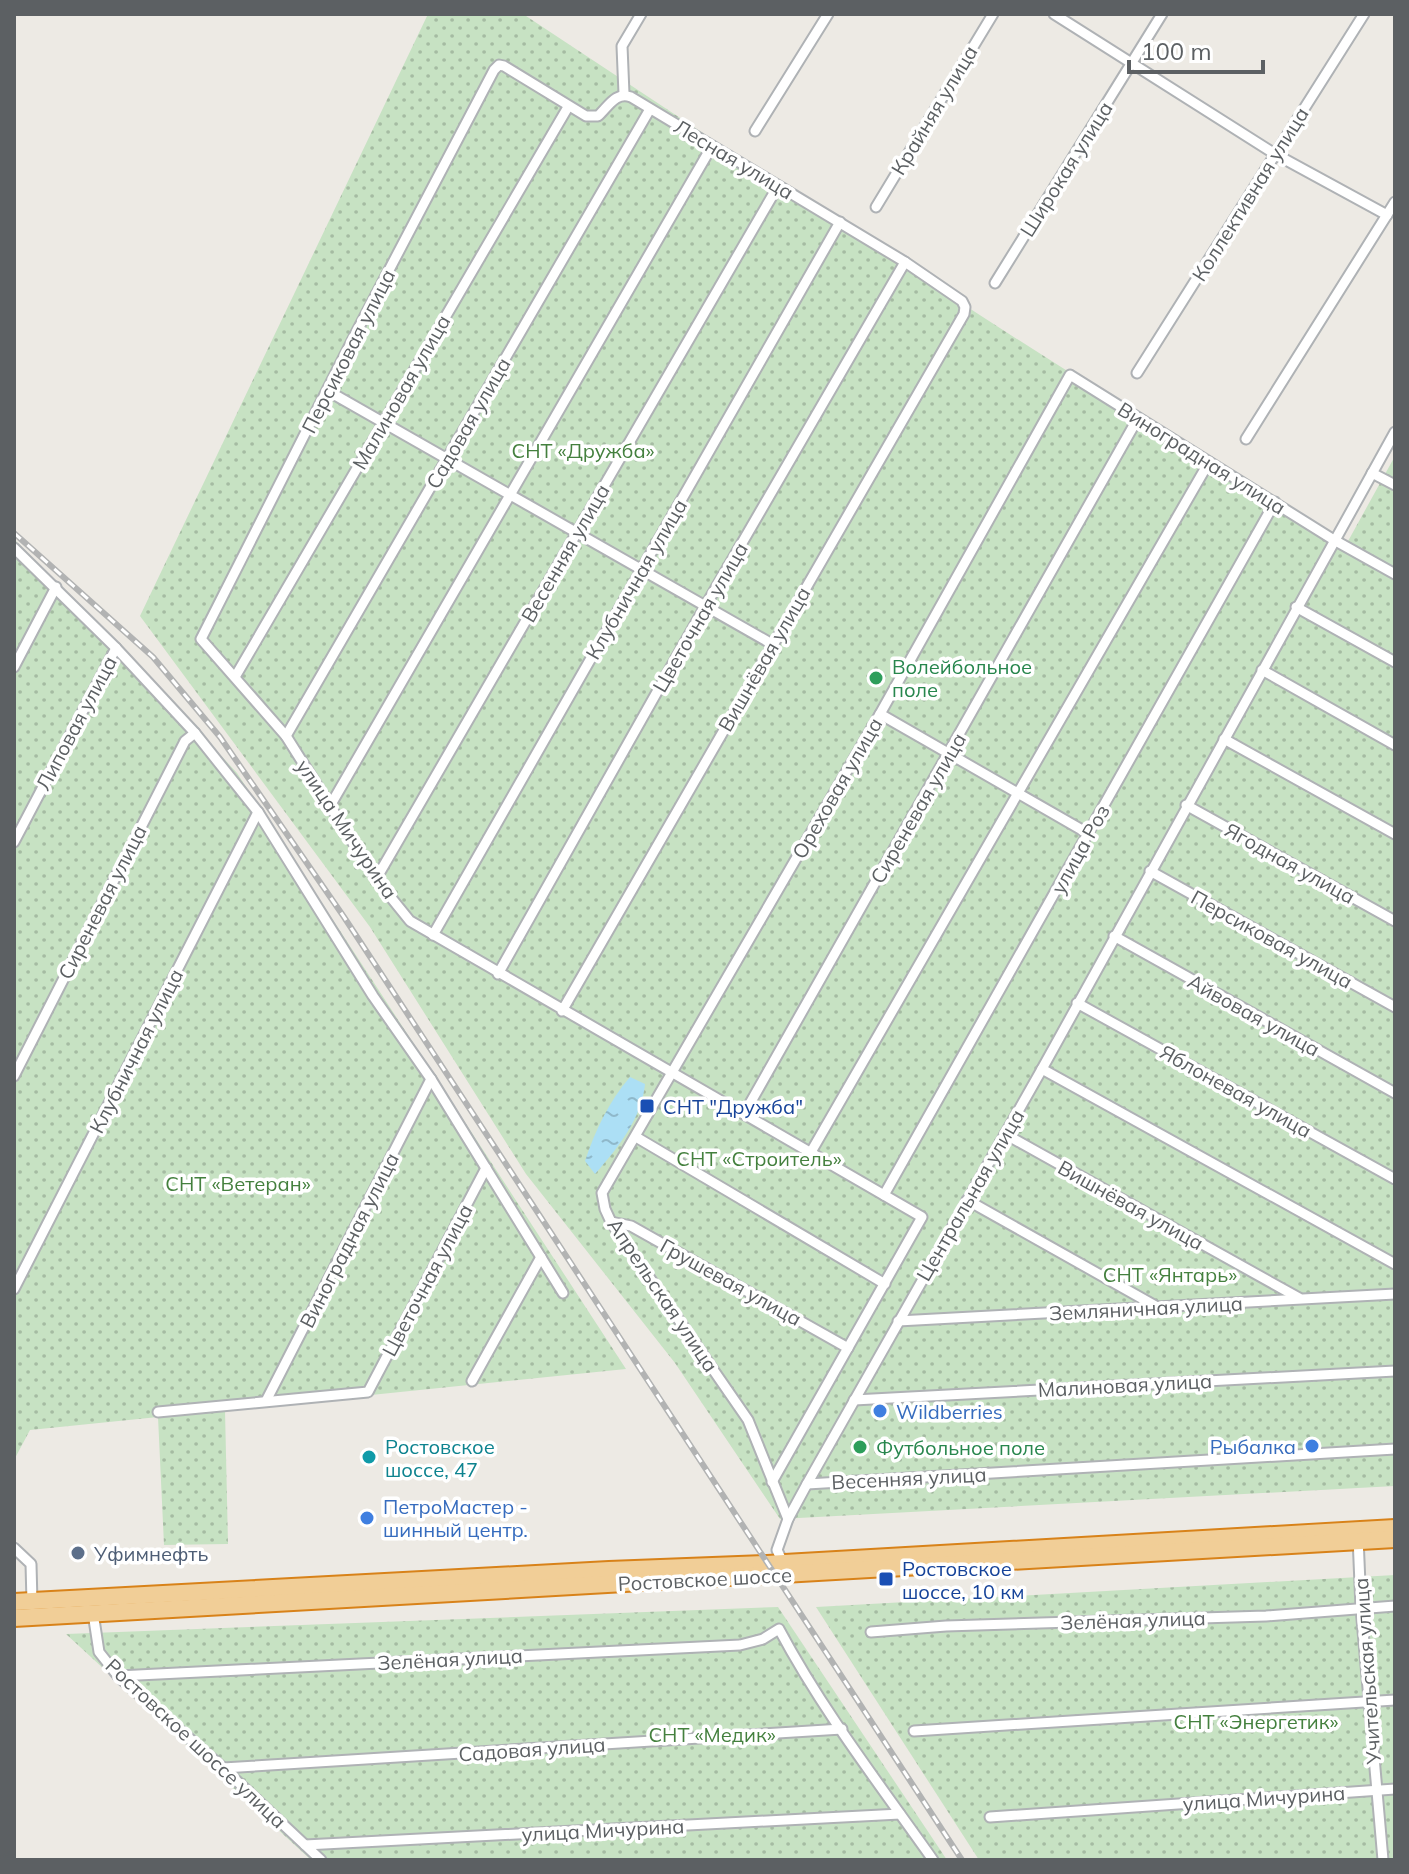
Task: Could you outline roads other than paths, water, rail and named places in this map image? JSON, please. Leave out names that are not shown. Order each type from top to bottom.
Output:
[{"type":"highway","name":"Ростовское шоссе","points":[[1358,1536],[1395,1528]]},
{"type":"highway","name":"Ростовское шоссе","points":[[14,1618],[33,1609],[1358,1536],[1395,1539]]},
{"type":"highway","name":"Ростовское шоссе","points":[[14,1602],[33,1609]]},
{"type":"street","points":[[568,107],[586,116],[598,116],[624,94],[622,46],[641,14]]},
{"type":"street","points":[[755,131],[828,14]]},
{"type":"street","name":"Крайняя улица","points":[[876,207],[993,14]]},
{"type":"street","points":[[1054,14],[1275,154],[1387,215]]},
{"type":"street","name":"Широкая улица","points":[[995,283],[1162,14]]},
{"type":"street","name":"Коллективная улица","points":[[1137,373],[1364,14]]},
{"type":"street","name":"Персиковая улица","points":[[201,639],[494,70],[499,65],[504,66],[568,107]]},
{"type":"street","name":"Лесная улица","points":[[624,94],[905,262],[962,301],[965,307]]},
{"type":"street","name":"Малиновая улица","points":[[235,677],[568,107]]},
{"type":"street","name":"Садовая улица","points":[[286,736],[650,109]]},
{"type":"street","points":[[330,806],[712,146]]},
{"type":"street","name":"Весенняя улица","points":[[376,879],[778,186]]},
{"type":"street","points":[[1246,439],[1395,202]]},
{"type":"street","name":"Клубничная улица","points":[[433,935],[840,222]]},
{"type":"street","name":"Цветочная улица","points":[[498,974],[706,605],[905,262]]},
{"type":"street","name":"Вишнёвая улица","points":[[562,1011],[964,314],[965,307]]},
{"type":"street","name":"Виноградная улица","points":[[1070,375],[1334,540]]},
{"type":"street","name":"Ореховая улица","points":[[673,1074],[1070,375]]},
{"type":"street","points":[[328,391],[772,644]]},
{"type":"street","name":"Сиреневая улица","points":[[744,1114],[1138,418]]},
{"type":"street","name":"Центральная улица","points":[[786,1568],[777,1550],[788,1519],[1395,432]]},
{"type":"street","points":[[811,1152],[1020,795],[1209,462]]},
{"type":"street","points":[[1372,473],[1395,485]]},
{"type":"street","name":"улица Роз","points":[[884,1195],[1275,502]]},
{"type":"street","points":[[1334,540],[1395,574]]},
{"type":"street","points":[[14,548],[116,648],[195,733],[258,812],[373,996],[431,1079],[563,1293]]},
{"type":"street","points":[[14,667],[17,655],[56,587]]},
{"type":"street","points":[[1296,607],[1395,662]]},
{"type":"street","name":"улица Мичурина","points":[[201,639],[286,736],[376,879],[410,921],[922,1217],[885,1284]]},
{"type":"street","name":"Липовая улица","points":[[14,842],[116,648]]},
{"type":"street","points":[[1262,670],[1395,745]]},
{"type":"street","points":[[880,714],[1089,834]]},
{"type":"street","name":"Сиреневая улица","points":[[14,1076],[185,741],[195,733]]},
{"type":"street","points":[[1224,739],[1395,834]]},
{"type":"street","name":"Ягодная улица","points":[[1186,805],[1395,921]]},
{"type":"street","name":"Клубничная улица","points":[[14,1289],[258,812]]},
{"type":"street","name":"Персиковая улица","points":[[1150,871],[1395,1007]]},
{"type":"street","name":"Айвовая улица","points":[[1114,936],[1395,1093]]},
{"type":"street","name":"Яблоневая улица","points":[[1077,1003],[1395,1179]]},
{"type":"street","points":[[1042,1069],[1395,1264]]},
{"type":"street","name":"Апрельская улица","points":[[673,1074],[602,1193],[605,1209],[748,1420],[788,1519]]},
{"type":"street","name":"Виноградная улица","points":[[266,1401],[431,1079]]},
{"type":"street","name":"Вишнёвая улица","points":[[1005,1134],[1300,1298]]},
{"type":"street","points":[[636,1137],[885,1284],[772,1482]]},
{"type":"street","name":"Цветочная улица","points":[[266,1401],[368,1392],[486,1168]]},
{"type":"street","points":[[967,1200],[1160,1309]]},
{"type":"street","name":"Грушевая улица","points":[[611,1222],[631,1226],[848,1348]]},
{"type":"street","points":[[472,1381],[541,1257]]},
{"type":"street","name":"Земляничная улица","points":[[898,1321],[1395,1294]]},
{"type":"street","name":"Малиновая улица","points":[[854,1400],[1395,1371]]},
{"type":"street","points":[[158,1412],[266,1401]]},
{"type":"street","name":"Весенняя улица","points":[[807,1484],[1395,1449]]},
{"type":"street","name":"Учительская улица","points":[[1358,1536],[1361,1608],[1383,1860]]},
{"type":"street","points":[[14,1548],[31,1564],[33,1609]]},
{"type":"street","name":"Ростовское шоссе улица","points":[[92,1606],[99,1652],[118,1676],[321,1860]]},
{"type":"street","name":"Зелёная улица","points":[[871,1632],[961,1625],[1266,1616],[1395,1606]]},
{"type":"street","name":"Зелёная улица","points":[[118,1676],[740,1645],[763,1639],[779,1629],[795,1659],[842,1729]]},
{"type":"street","points":[[914,1731],[1395,1700]]},
{"type":"street","points":[[842,1729],[933,1860]]},
{"type":"street","name":"Садовая улица","points":[[223,1768],[842,1729]]},
{"type":"street","name":"улица Мичурина","points":[[990,1817],[1395,1789]]},
{"type":"street","name":"улица Мичурина","points":[[305,1845],[900,1814]]},
{"type":"water","points":[[630,1077],[645,1084],[639,1109],[620,1144],[595,1174],[585,1161],[609,1106]]},
{"type":"railway","points":[[14,533],[153,657],[220,737],[344,917],[962,1860]]},
{"type":"place","name":"Волейбольное поле","points":[[876,678]]},
{"type":"place","name":"СНТ \"Дружба\"","points":[[647,1106]]},
{"type":"place","name":"Wildberries","points":[[880,1411]]},
{"type":"place","name":"Рыбалка","points":[[1312,1446]]},
{"type":"place","name":"Футбольное поле","points":[[860,1447]]},
{"type":"place","name":"Ростовское шоссе, 47","points":[[369,1457]]},
{"type":"place","name":"ПетроМастер - шинный центр.","points":[[367,1518]]},
{"type":"place","name":"Уфимнефть","points":[[78,1553]]},
{"type":"place","name":"Ростовское шоссе, 10 км","points":[[886,1579]]},
{"type":"park label","name":"СНТ «Дружба»","points":[[583,450]]},
{"type":"park label","name":"СНТ «Строитель»","points":[[759,1158]]},
{"type":"park label","name":"СНТ «Ветеран»","points":[[238,1183]]},
{"type":"park label","name":"СНТ «Янтарь»","points":[[1170,1274]]},
{"type":"park label","name":"СНТ «Энергетик»","points":[[1256,1721]]},
{"type":"park label","name":"СНТ «Медик»","points":[[712,1734]]}]
